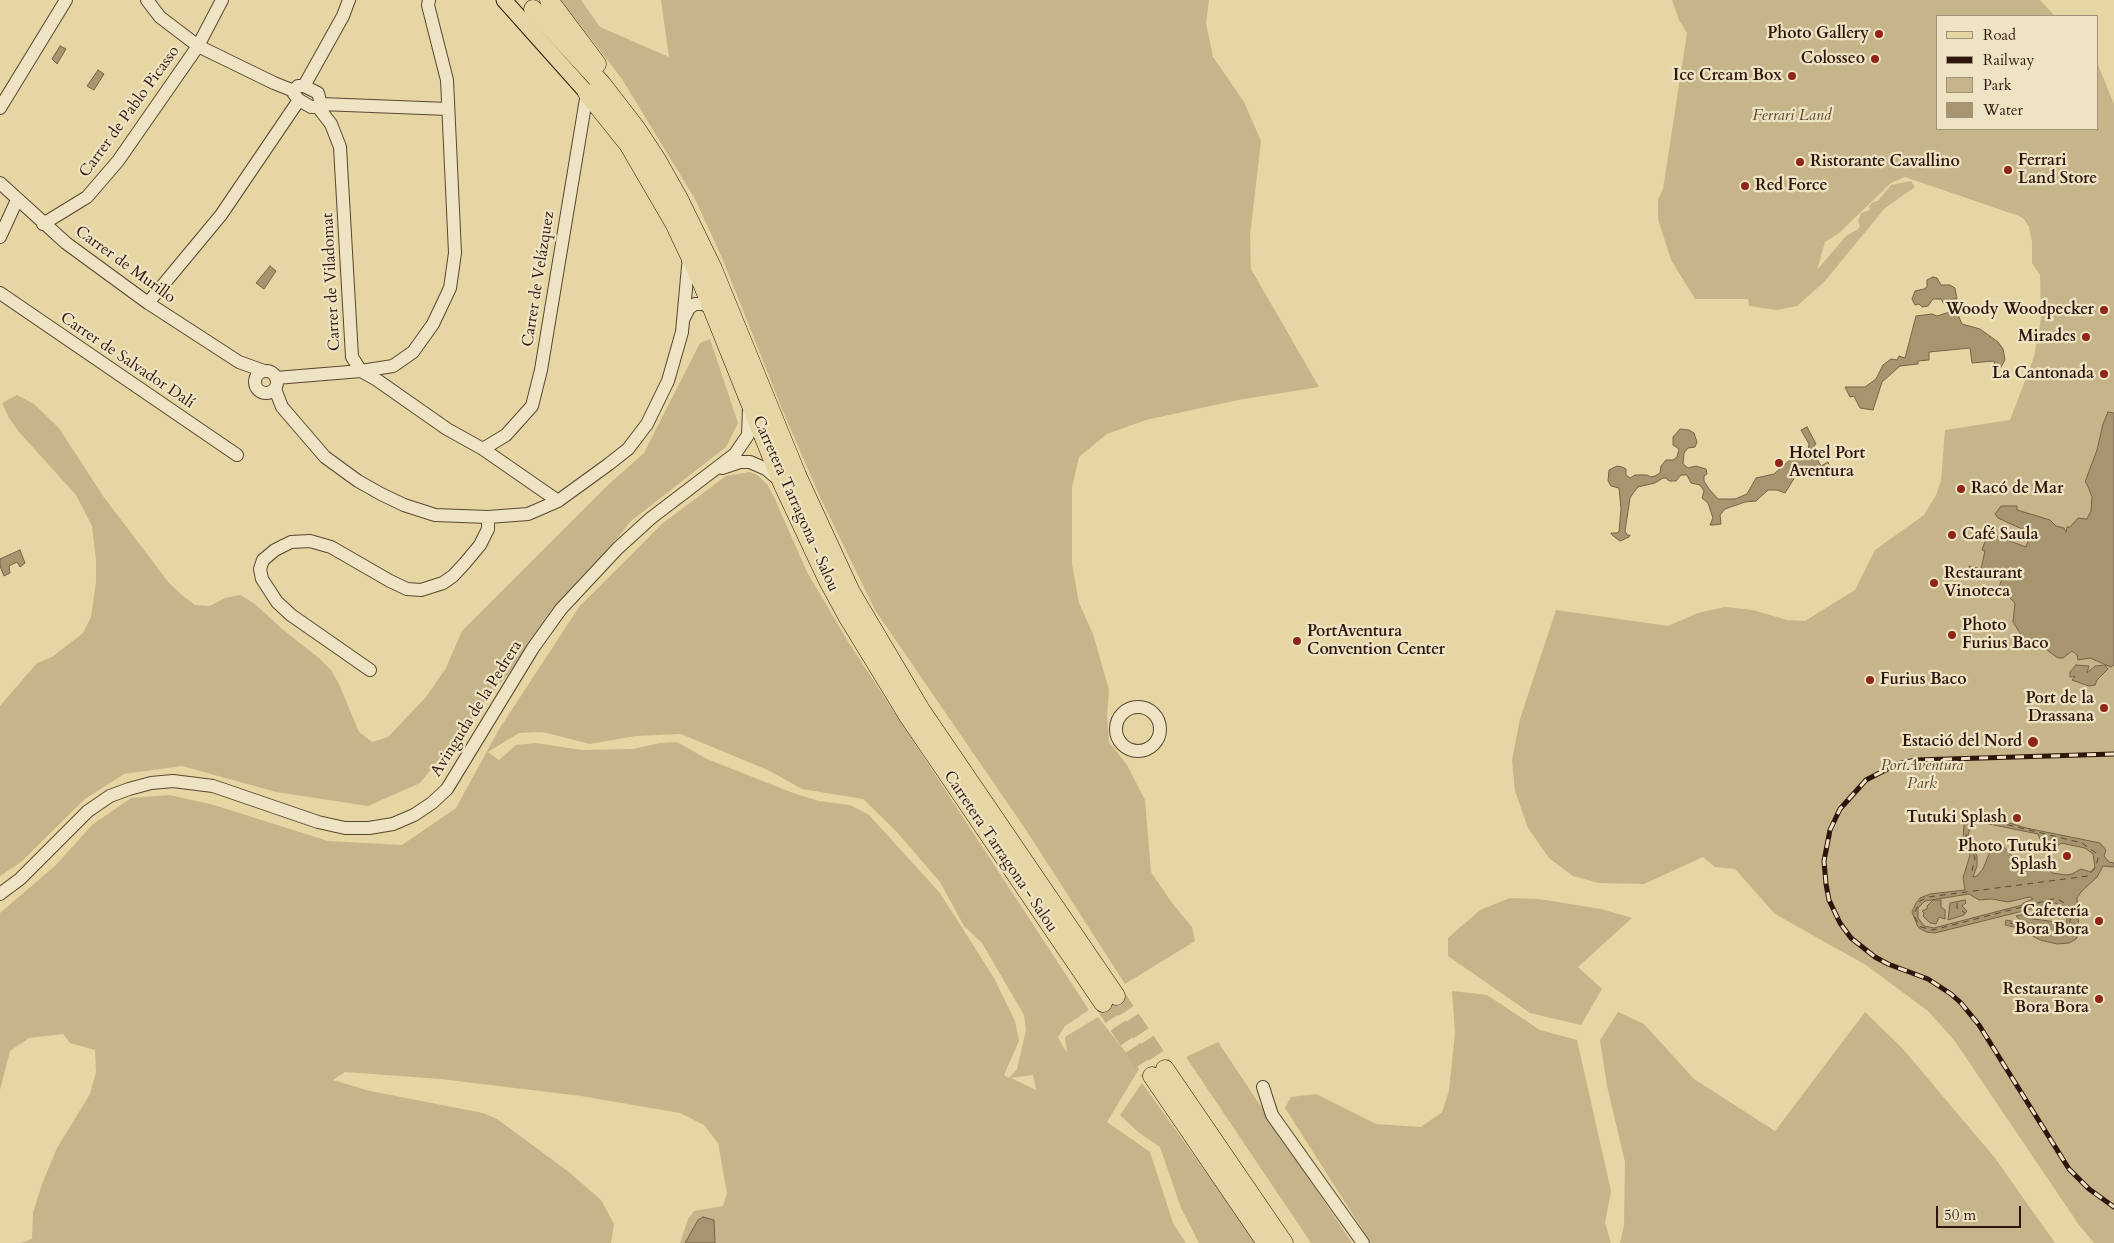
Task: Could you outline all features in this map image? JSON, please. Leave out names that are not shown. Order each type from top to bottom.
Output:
[{"type":"highway","points":[[549,0],[641,124],[657,160]]},
{"type":"highway","name":"Carretera Tarragona - Salou","points":[[529,4],[602,84],[636,128],[657,160],[679,198],[713,269],[797,475],[851,592],[921,710],[1109,1000],[908,716],[846,616],[822,570],[782,484],[690,254],[654,187],[628,144],[587,93]]},
{"type":"highway","points":[[1266,1243],[1159,1072],[1284,1243]]},
{"type":"main road","name":"Carretera Tarragona - Salou","points":[[504,0],[587,93]]},
{"type":"street","points":[[0,108],[66,0]]},
{"type":"street","points":[[146,0],[160,17],[198,46],[274,83],[299,92],[311,107],[448,109]]},
{"type":"street","name":"Carrer de Pablo Picasso","points":[[43,224],[88,197],[118,161],[198,46],[222,0]]},
{"type":"street","points":[[148,303],[221,215],[299,92],[343,16],[349,0]]},
{"type":"street","points":[[260,376],[257,387],[393,366],[413,352],[433,324],[450,288],[455,253],[447,80],[428,5],[429,0]]},
{"type":"street","name":"Carrer de Velázquez","points":[[483,449],[506,434],[532,406],[540,370],[587,93]]},
{"type":"street","name":"Carrer de Viladomat","points":[[320,106],[331,124],[340,147],[352,357],[361,371]]},
{"type":"street","name":"Carrer de Murillo","points":[[0,184],[66,243],[148,303],[260,376],[270,372],[272,386]]},
{"type":"street","points":[[0,238],[17,200]]},
{"type":"street","points":[[272,386],[276,405],[282,407],[325,457],[381,494],[404,505],[436,515],[488,517],[528,514],[558,501],[628,449],[647,424],[668,381],[684,318],[690,254]]},
{"type":"street","name":"Carrer de Salvador Dalí","points":[[0,293],[237,455]]},
{"type":"street","points":[[684,318],[689,308],[696,304],[703,304],[712,308]]},
{"type":"street","points":[[361,371],[377,380],[440,425],[483,449],[558,501]]},
{"type":"street","name":"Avinguda de la Pedrera","points":[[0,894],[20,880],[88,811],[110,796],[129,788],[151,783],[173,781],[213,786],[318,822],[345,828],[369,828],[385,825],[414,815],[432,803],[447,789],[533,648],[561,609],[618,548],[651,518],[735,454],[748,434],[749,402]]},
{"type":"street","name":"Avinguda de la Pedrera","points":[[700,480],[731,464],[750,462],[766,469],[782,484]]},
{"type":"street","points":[[370,670],[291,615],[277,602],[262,579],[260,568],[263,560],[275,550],[291,542],[310,541],[331,547],[407,589],[421,590],[443,583],[453,576],[465,563],[480,545],[488,529],[488,517]]},
{"type":"street","points":[[1263,1087],[1272,1115],[1363,1243]]},
{"type":"green space","points":[[561,0],[581,0],[600,27],[669,57],[661,0],[1209,0],[1206,23],[1213,57],[1244,102],[1261,141],[1250,236],[1251,269],[1319,387],[1238,400],[1146,420],[1107,434],[1079,457],[1072,487],[1072,564],[1079,603],[1093,634],[1109,690],[1107,715],[1109,742],[1127,765],[1145,800],[1151,872],[1172,903],[1192,927],[1195,941],[1125,984],[1028,833],[875,610],[820,497],[782,409],[723,260],[695,199],[622,79]]},
{"type":"green space","name":"PortAventura Park","points":[[1672,0],[2040,0],[2054,15],[1936,15],[1936,130],[2099,130],[2099,67],[2114,104],[2114,1243],[2094,1243],[2079,1225],[1954,1040],[1928,1011],[1866,965],[1775,914],[1735,869],[1715,867],[1703,857],[1644,884],[1599,883],[1573,876],[1549,858],[1528,828],[1515,791],[1512,760],[1520,719],[1556,610],[1668,626],[1698,613],[1725,607],[1753,610],[1787,620],[1805,621],[1855,590],[1875,550],[1924,515],[1936,495],[1941,481],[1945,430],[2010,420],[2034,357],[2041,318],[2040,275],[2032,263],[2032,242],[2029,227],[2024,219],[1905,177],[1891,183],[1839,233],[1825,242],[1817,270],[1846,236],[1858,229],[1861,213],[1870,210],[1869,206],[1873,202],[1878,201],[1891,185],[1911,181],[1915,187],[1885,208],[1825,281],[1797,306],[1777,310],[1749,306],[1748,299],[1695,299],[1671,260],[1658,219],[1658,200],[1663,189],[1687,33],[1679,20]]},
{"type":"green space","points":[[710,339],[738,423],[726,447],[631,521],[420,783],[368,806],[276,792],[182,766],[124,774],[85,799],[21,862],[0,876],[0,706],[37,663],[52,657],[83,633],[91,617],[96,582],[96,560],[92,526],[76,495],[19,432],[9,418],[2,403],[17,395],[34,404],[59,428],[103,496],[169,583],[183,596],[195,605],[210,606],[225,598],[240,595],[255,604],[281,628],[320,659],[331,670],[339,684],[359,732],[372,742],[388,737],[426,697],[446,668],[462,631],[609,484],[644,453],[700,343]]},
{"type":"green space","points":[[750,472],[757,475],[767,484],[807,572],[847,640],[1089,1010],[1065,1026],[1058,1037],[1062,1045],[1067,1052],[1065,1037],[1098,1017],[1139,1069],[1107,1122],[1150,1152],[1173,1223],[1186,1243],[680,1243],[688,1219],[694,1211],[723,1206],[727,1193],[718,1143],[704,1125],[680,1113],[581,1096],[441,1079],[345,1072],[333,1080],[370,1091],[483,1113],[497,1119],[569,1172],[601,1200],[614,1224],[611,1243],[21,1243],[32,1239],[33,1213],[42,1184],[57,1148],[90,1094],[96,1072],[95,1050],[70,1043],[63,1034],[29,1038],[10,1051],[0,1090],[0,913],[56,865],[92,825],[131,798],[170,795],[214,805],[328,841],[402,845],[456,808],[498,731],[579,607],[663,523],[726,476]],"holes":[[[543,732],[590,744],[635,736],[681,734],[770,771],[802,789],[863,799],[895,830],[940,882],[964,926],[982,943],[1024,1015],[1026,1030],[1017,1069],[1009,1078],[1004,1075],[1019,1041],[1015,1021],[994,978],[940,893],[869,815],[850,805],[819,801],[793,793],[707,759],[677,742],[660,743],[633,749],[582,750],[535,743],[516,745],[499,760],[488,752],[519,733]],[[1033,1075],[1036,1090],[1011,1078]]]},
{"type":"green space","points":[[1510,898],[1539,899],[1601,909],[1632,918],[1578,967],[1602,989],[1581,1025],[1530,1013],[1448,956],[1448,938],[1480,910]]},
{"type":"green space","points":[[1452,991],[1487,995],[1540,1030],[1577,1040],[1611,1191],[1605,1223],[1611,1243],[1371,1243],[1285,1108],[1291,1097],[1316,1094],[1376,1124],[1421,1127],[1442,1112],[1449,1091],[1455,1033]]},
{"type":"green space","points":[[1618,1012],[1644,1024],[1694,1079],[1775,1131],[1865,1012],[1903,1049],[1995,1158],[2055,1243],[1620,1243],[1624,1225],[1625,1162],[1607,1086],[1600,1040]]},
{"type":"green space","points":[[1218,1042],[1352,1243],[1311,1243],[1186,1057]]},
{"type":"green space","points":[[1142,1083],[1255,1243],[1199,1243],[1181,1208],[1160,1147],[1138,1132],[1120,1115]]},
{"type":"water","points":[[60,46],[66,49],[57,64],[52,59]]},
{"type":"water","points":[[98,70],[104,74],[94,90],[87,86]]},
{"type":"water","points":[[270,266],[276,271],[264,289],[256,283]]},
{"type":"water","points":[[1933,277],[1937,278],[1941,285],[1950,285],[1955,288],[1957,299],[1952,299],[1950,303],[1944,304],[1941,299],[1933,299],[1928,306],[1915,305],[1912,299],[1915,291],[1927,287],[1927,280]]},
{"type":"water","points":[[1956,310],[1962,324],[1980,329],[1998,342],[2003,349],[2005,360],[2001,367],[1995,369],[1994,361],[1972,363],[1970,348],[1929,352],[1929,360],[1918,361],[1918,364],[1900,366],[1882,382],[1873,410],[1860,408],[1854,396],[1850,397],[1845,387],[1865,387],[1876,379],[1883,365],[1891,359],[1897,360],[1899,356],[1905,358],[1916,316],[1932,314],[1937,316]]},
{"type":"water","points":[[2108,412],[2114,413],[2114,665],[2111,667],[2090,658],[2078,660],[2077,655],[2072,651],[2063,658],[2058,658],[2039,644],[2027,644],[2013,622],[2015,603],[1999,587],[2002,579],[1997,571],[1988,570],[1983,576],[1970,569],[1969,566],[1981,569],[1985,551],[1982,550],[1988,533],[2026,547],[2031,533],[1998,518],[1995,514],[2001,506],[2017,506],[2017,510],[2050,520],[2056,526],[2064,528],[2066,532],[2067,527],[2070,527],[2078,518],[2087,519],[2091,511],[2092,497],[2085,482]]},
{"type":"water","points":[[1807,427],[1816,444],[1814,445],[1820,458],[1817,459],[1821,466],[1828,462],[1830,468],[1795,477],[1785,493],[1777,490],[1768,490],[1756,501],[1745,502],[1725,509],[1720,515],[1721,524],[1710,525],[1713,518],[1708,503],[1702,498],[1704,491],[1700,485],[1691,483],[1687,475],[1681,475],[1676,481],[1669,481],[1663,478],[1655,483],[1638,487],[1630,498],[1625,531],[1627,535],[1630,535],[1629,537],[1620,541],[1612,535],[1611,533],[1619,531],[1621,509],[1619,488],[1611,486],[1608,481],[1609,470],[1617,466],[1622,467],[1626,469],[1626,475],[1630,478],[1635,475],[1655,476],[1660,473],[1661,466],[1666,460],[1673,460],[1677,457],[1679,449],[1673,445],[1673,437],[1680,429],[1689,430],[1694,433],[1697,442],[1695,447],[1688,448],[1684,453],[1683,464],[1688,468],[1696,466],[1706,469],[1707,474],[1704,476],[1704,481],[1718,499],[1735,499],[1747,494],[1756,478],[1774,474],[1791,459],[1808,451],[1809,444],[1801,430]]},
{"type":"water","points":[[20,550],[25,563],[20,567],[17,562],[9,566],[10,573],[4,576],[0,566],[0,559]]},
{"type":"water","points":[[2076,665],[2089,666],[2087,673],[2095,666],[2105,665],[2108,669],[2097,680],[2095,685],[2089,686],[2072,680],[2075,676],[2070,677],[2070,672]]},
{"type":"water","points":[[1980,814],[2026,828],[2100,843],[2106,850],[2104,856],[2109,862],[2114,863],[2114,867],[2103,866],[2097,877],[2077,898],[2079,933],[2076,939],[2069,943],[2057,944],[2040,940],[2019,928],[2005,925],[2006,920],[2025,924],[2016,916],[2026,914],[2033,919],[2065,923],[2067,920],[2065,909],[2055,903],[1935,933],[1926,932],[1918,927],[1912,912],[1920,898],[1930,894],[1965,890],[1963,878],[1970,855],[1963,839],[1964,823],[1969,817]],"holes":[[[1979,822],[2038,834],[2040,839],[2059,845],[2061,843],[2085,848],[2093,854],[2095,867],[2091,872],[2081,869],[2066,875],[2052,873],[2048,863],[2042,865],[2037,871],[2022,871],[2021,865],[2015,863],[2012,856],[2002,845],[1996,844],[1991,849],[1983,869],[1977,876],[1973,877],[1977,866],[1977,856],[1968,834],[1972,826]],[[1969,894],[1979,900],[1992,899],[2008,902],[2030,897],[2033,899],[2022,905],[1934,928],[1924,926],[1918,918],[1918,908],[1925,901]]]},
{"type":"water","points":[[1933,900],[1941,900],[1941,907],[1945,910],[1945,919],[1939,917],[1936,924],[1930,923],[1923,916],[1924,913],[1922,911],[1927,909],[1927,906]]},
{"type":"water","points":[[1965,900],[1966,903],[1962,906],[1967,911],[1964,915],[1948,920],[1950,903]]},
{"type":"water","points":[[703,1217],[714,1220],[715,1243],[685,1243],[698,1220]]},
{"type":"ferry route","points":[[1972,871],[1975,858],[1966,835],[1972,823],[1979,820],[1992,821],[2082,843],[2096,853],[2098,858],[2096,867],[2088,876],[1928,897],[1920,901],[1915,912],[1915,918],[1921,927],[1933,930],[2053,899],[2066,904],[2071,916],[2069,926],[2064,931],[2057,933],[2005,922]]},
{"type":"ferry route","points":[[1957,903],[1957,908],[1965,913]]},
{"type":"tunnel","points":[[1116,996],[1165,1069]]},
{"type":"tunnel","points":[[1103,1003],[1152,1076]]},
{"type":"railway","points":[[2114,754],[1916,760],[1897,764],[1866,780],[1840,809],[1830,830],[1824,861],[1829,900],[1840,923],[1851,938],[1875,957],[1928,979],[1961,1003],[1979,1025],[2069,1169],[2089,1189],[2114,1207]]},
{"type":"place","name":"Photo Gallery","points":[[1879,34]]},
{"type":"place","name":"Colosseo","points":[[1875,59]]},
{"type":"place","name":"Ice Cream Box","points":[[1792,76]]},
{"type":"place","name":"Ristorante Cavallino","points":[[1800,162]]},
{"type":"place","name":"Ferrari Land Store","points":[[2008,170]]},
{"type":"place","name":"Red Force","points":[[1745,186]]},
{"type":"place","name":"Woody Woodpecker","points":[[2104,310]]},
{"type":"place","name":"Mirades","points":[[2086,337]]},
{"type":"place","name":"La Cantonada","points":[[2104,374]]},
{"type":"place","name":"Hotel Port Aventura","points":[[1779,463]]},
{"type":"place","name":"Racó de Mar","points":[[1961,489]]},
{"type":"place","name":"Café Saula","points":[[1952,535]]},
{"type":"place","name":"Restaurant Vinoteca","points":[[1934,583]]},
{"type":"place","name":"Photo Furius Baco","points":[[1952,635]]},
{"type":"place","name":"PortAventura Convention Center","points":[[1297,641]]},
{"type":"place","name":"Furius Baco","points":[[1870,680]]},
{"type":"place","name":"Port de la Drassana","points":[[2104,708]]},
{"type":"place","name":"Estació del Nord","points":[[2033,742]]},
{"type":"place","name":"Tutuki Splash","points":[[2017,818]]},
{"type":"place","name":"Photo Tutuki Splash","points":[[2067,856]]},
{"type":"place","name":"Cafetería Bora Bora","points":[[2099,921]]},
{"type":"place","name":"Restaurante Bora Bora","points":[[2099,999]]},
{"type":"park label","name":"Ferrari Land","points":[[1792,116]]}]
